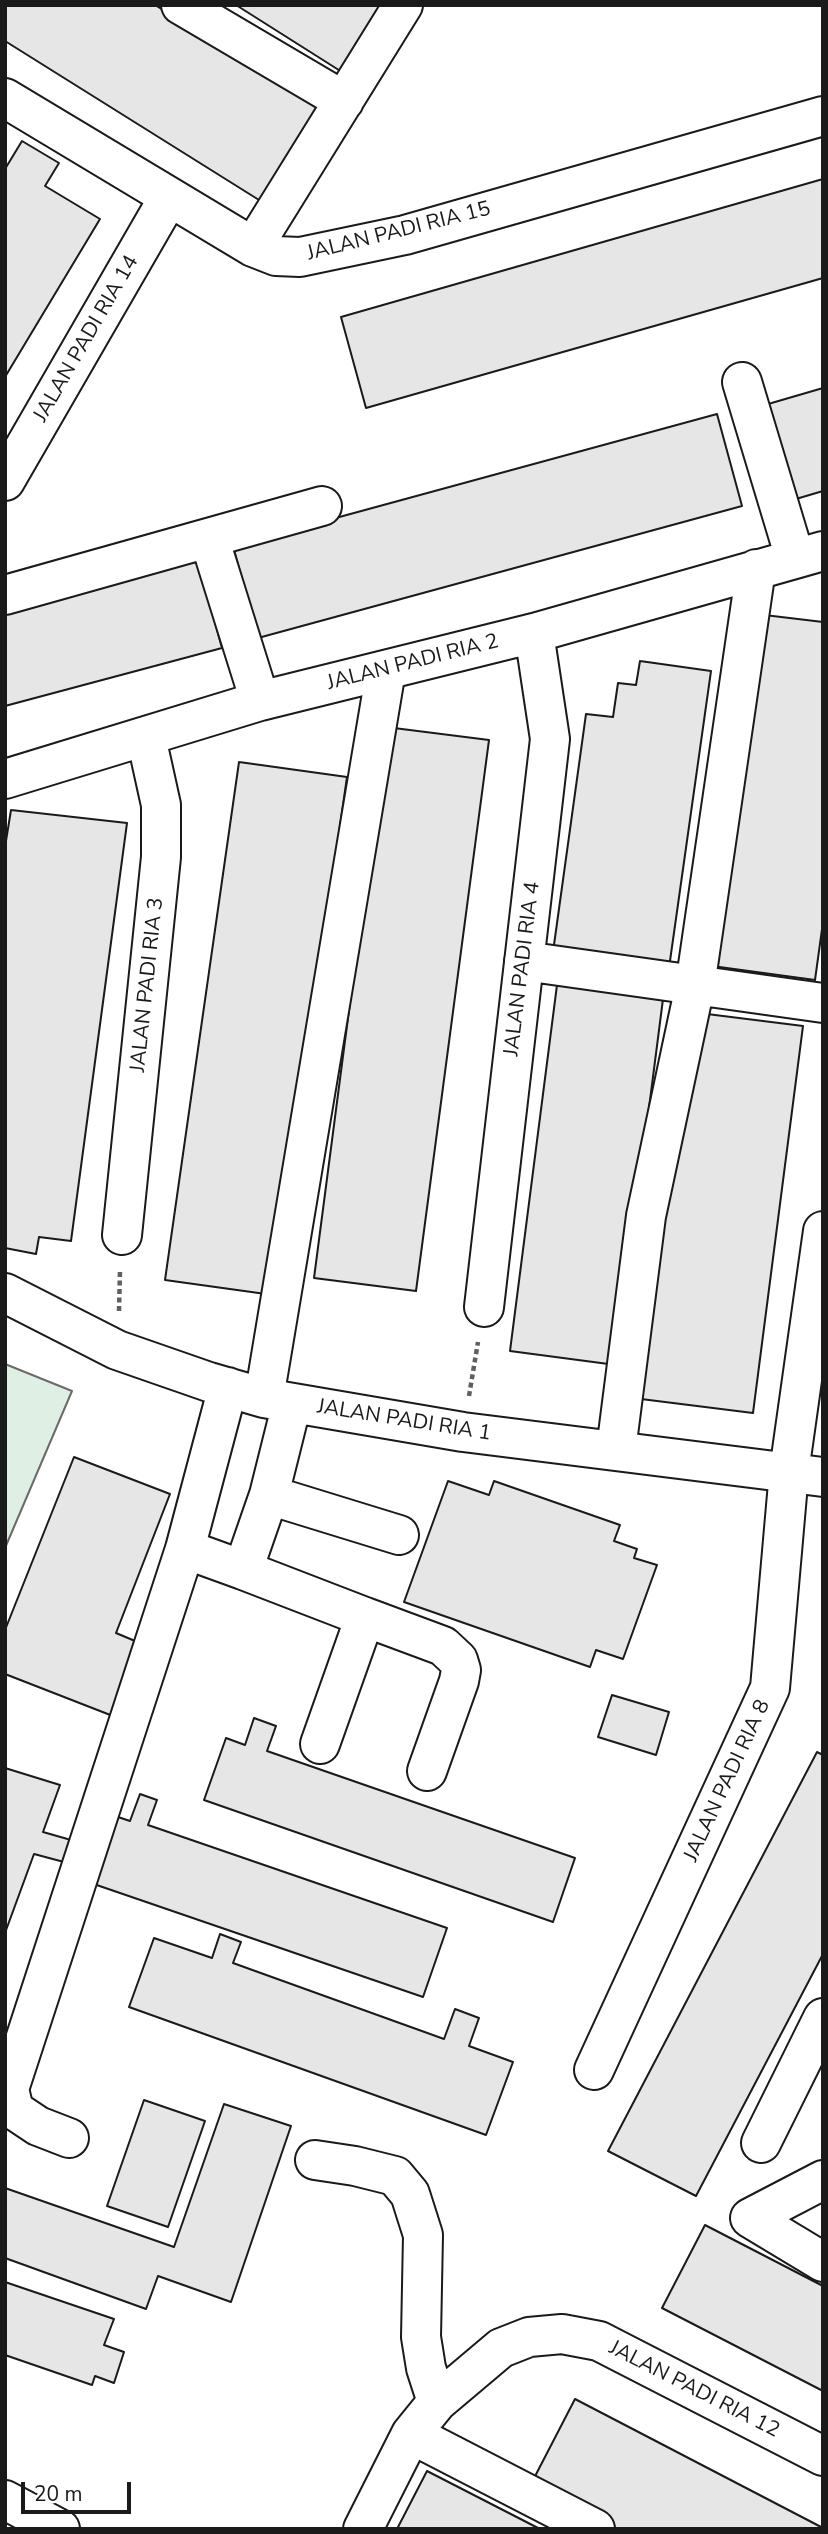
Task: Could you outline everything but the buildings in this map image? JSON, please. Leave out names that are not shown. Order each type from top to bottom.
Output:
[{"type":"street","points":[[181,5],[344,102]]},
{"type":"street","points":[[253,247],[403,5]]},
{"type":"street","name":"JALAN PADI RIA 15","points":[[10,110],[169,197],[253,247],[276,256],[300,257],[405,235],[823,116]]},
{"type":"street","name":"JALAN PADI RIA 14","points":[[5,481],[169,197]]},
{"type":"street","points":[[742,382],[809,554]]},
{"type":"street","points":[[5,594],[322,506]]},
{"type":"street","points":[[209,538],[260,701]]},
{"type":"street","name":"JALAN PADI RIA 2","points":[[5,779],[260,701],[534,633],[809,554]]},
{"type":"street","points":[[616,1450],[646,1216],[695,986],[756,569]]},
{"type":"street","name":"JALAN PADI RIA 4","points":[[484,1307],[550,739],[534,633]]},
{"type":"street","points":[[243,1570],[269,1495],[278,1401],[386,670]]},
{"type":"street","name":"JALAN PADI RIA 3","points":[[122,1235],[161,857],[161,805],[146,737]]},
{"type":"street","points":[[524,961],[823,1003]]},
{"type":"street","name":"JALAN PADI RIA 8","points":[[593,2070],[770,1688],[806,1475],[823,1231]]},
{"type":"street","name":"JALAN PADI RIA 1","points":[[5,1293],[117,1350],[278,1401],[463,1432],[806,1475]]},
{"type":"street","points":[[69,2138],[38,2126],[14,2110],[9,2088],[185,1549],[228,1387]]},
{"type":"street","points":[[269,1495],[399,1535]]},
{"type":"street","points":[[185,1549],[443,1646],[458,1660],[461,1670],[427,1771]]},
{"type":"street","points":[[320,1744],[365,1617]]},
{"type":"street","points":[[761,2143],[823,2018]]},
{"type":"street","points":[[315,2160],[396,2176],[410,2194],[423,2235],[421,2337],[426,2368],[437,2402]]},
{"type":"street","points":[[823,2180],[750,2218],[823,2262]]},
{"type":"street","name":"JALAN PADI RIA 12","points":[[363,2529],[411,2434],[437,2402],[501,2348],[529,2337],[562,2334],[599,2341],[823,2456]]},
{"type":"street","points":[[411,2434],[595,2529]]},
{"type":"street","points":[[5,2500],[60,2529]]},
{"type":"street","points":[[5,2520],[22,2529]]},
{"type":"path","points":[[117,1350],[122,1235]]},
{"type":"path","points":[[463,1432],[484,1307]]},
{"type":"green space","points":[[5,1364],[72,1391],[5,1548]]}]
